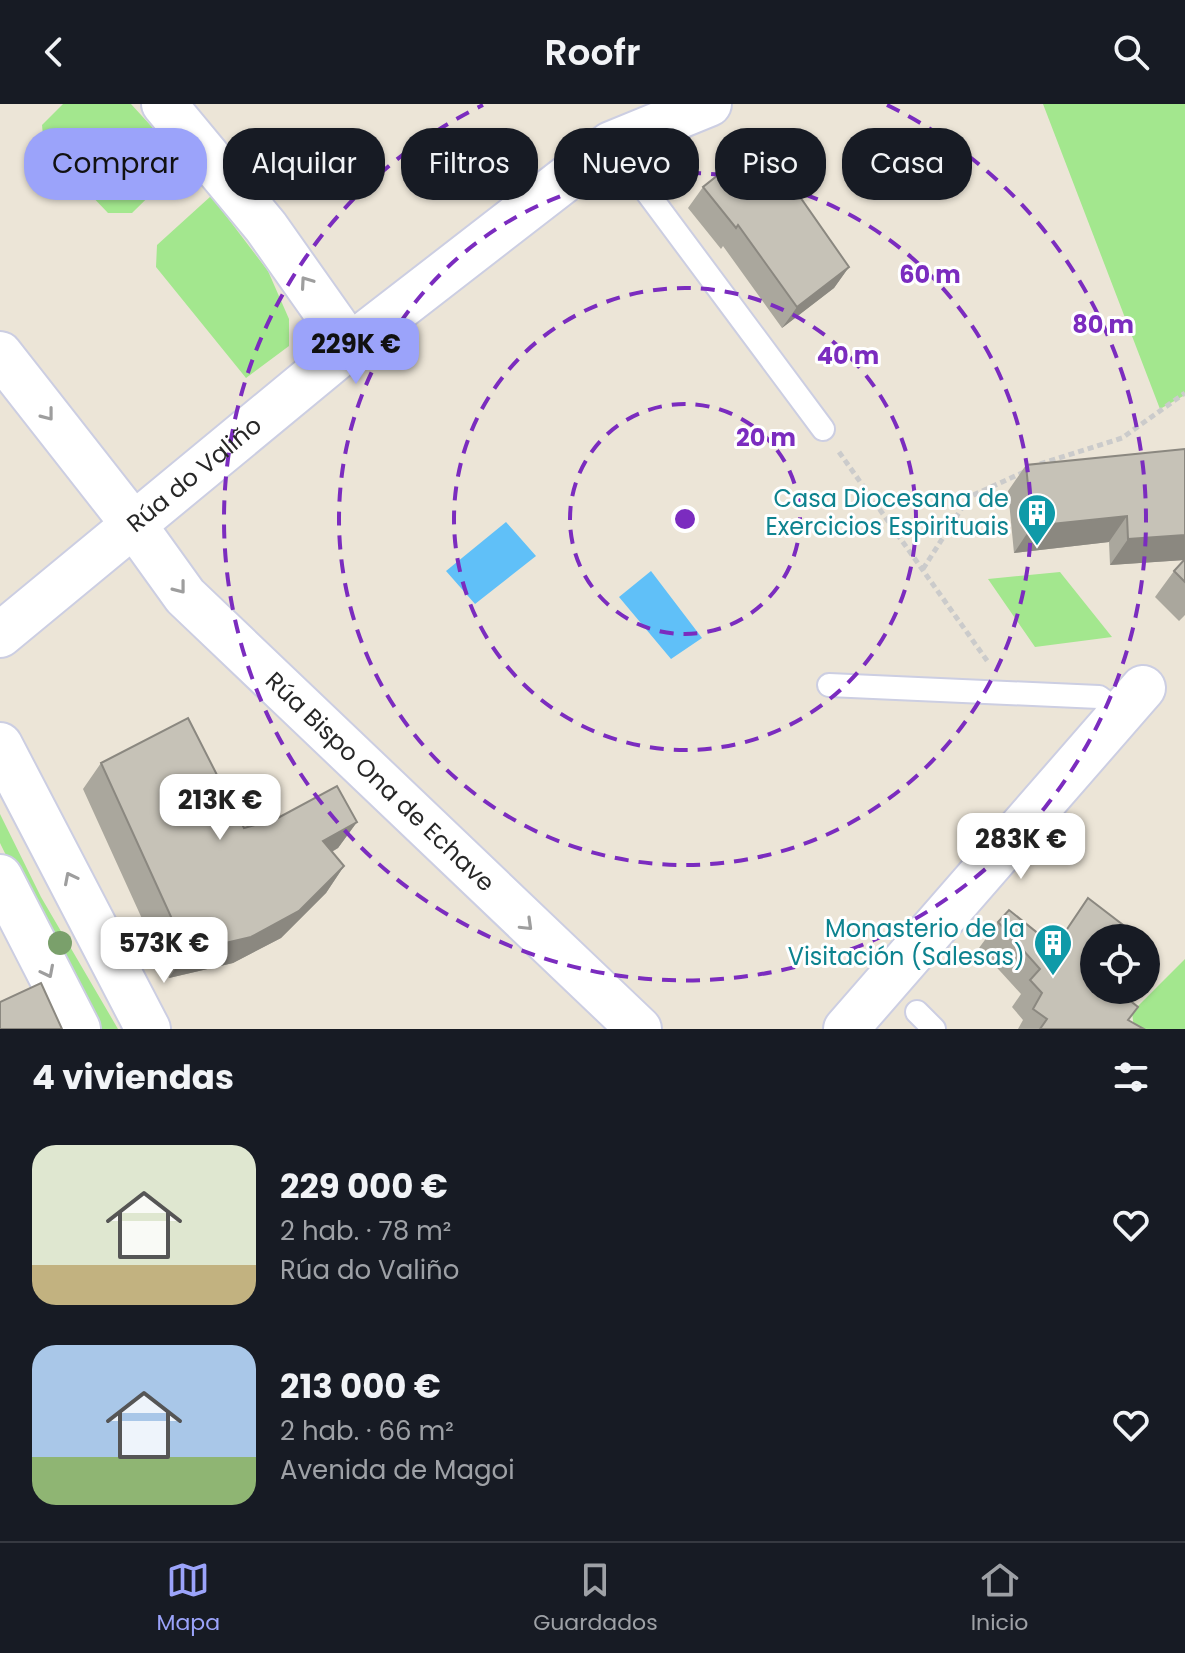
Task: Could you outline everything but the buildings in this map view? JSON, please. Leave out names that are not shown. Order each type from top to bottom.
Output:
[{"type":"street","points":[[164,104],[266,227],[350,346]]},
{"type":"street","name":"Rúa do Valiño","points":[[648,128],[700,106]]},
{"type":"street","name":"Rúa do Valiño","points":[[0,635],[350,346],[554,188]]},
{"type":"street","name":"Rúa Bispo Ona de Echave","points":[[0,354],[134,525],[185,596],[639,1029]]},
{"type":"street","points":[[846,1029],[1132,701]]},
{"type":"street","points":[[0,745],[148,1029]]},
{"type":"street","points":[[0,877],[78,1029]]},
{"type":"lane","points":[[653,200],[823,429]]},
{"type":"lane","points":[[829,685],[1132,701]]},
{"type":"lane","points":[[917,1012],[934,1029]]},
{"type":"path","points":[[923,569],[969,497],[1037,465],[1122,438],[1185,393]]},
{"type":"path","points":[[823,429],[1009,693]]},
{"type":"green space","points":[[63,104],[131,104],[153,128],[42,128]]},
{"type":"green space","points":[[1043,104],[1185,104],[1185,395],[1160,409]]},
{"type":"green space","points":[[211,196],[268,271],[289,319],[289,346],[246,378],[156,267],[157,245]]},
{"type":"green space","points":[[96,200],[145,200],[132,213],[108,213]]},
{"type":"green space","points":[[1060,572],[1112,637],[1035,647],[988,579]]},
{"type":"green space","points":[[0,814],[41,897],[118,1029],[91,1029],[0,843]]},
{"type":"green space","points":[[1185,959],[1185,1029],[1134,1029],[1132,1012],[1140,1004],[1160,1004],[1160,984]]},
{"type":"water","points":[[506,522],[536,556],[475,604],[446,571]]},
{"type":"water","points":[[651,571],[702,638],[671,659],[619,597]]},
{"type":"place","name":"Casa Diocesana de Exercicios Espirituais","points":[[1037,547]]},
{"type":"place","name":"Monasterio de la Visitación (Salesas)","points":[[1053,977]]}]
